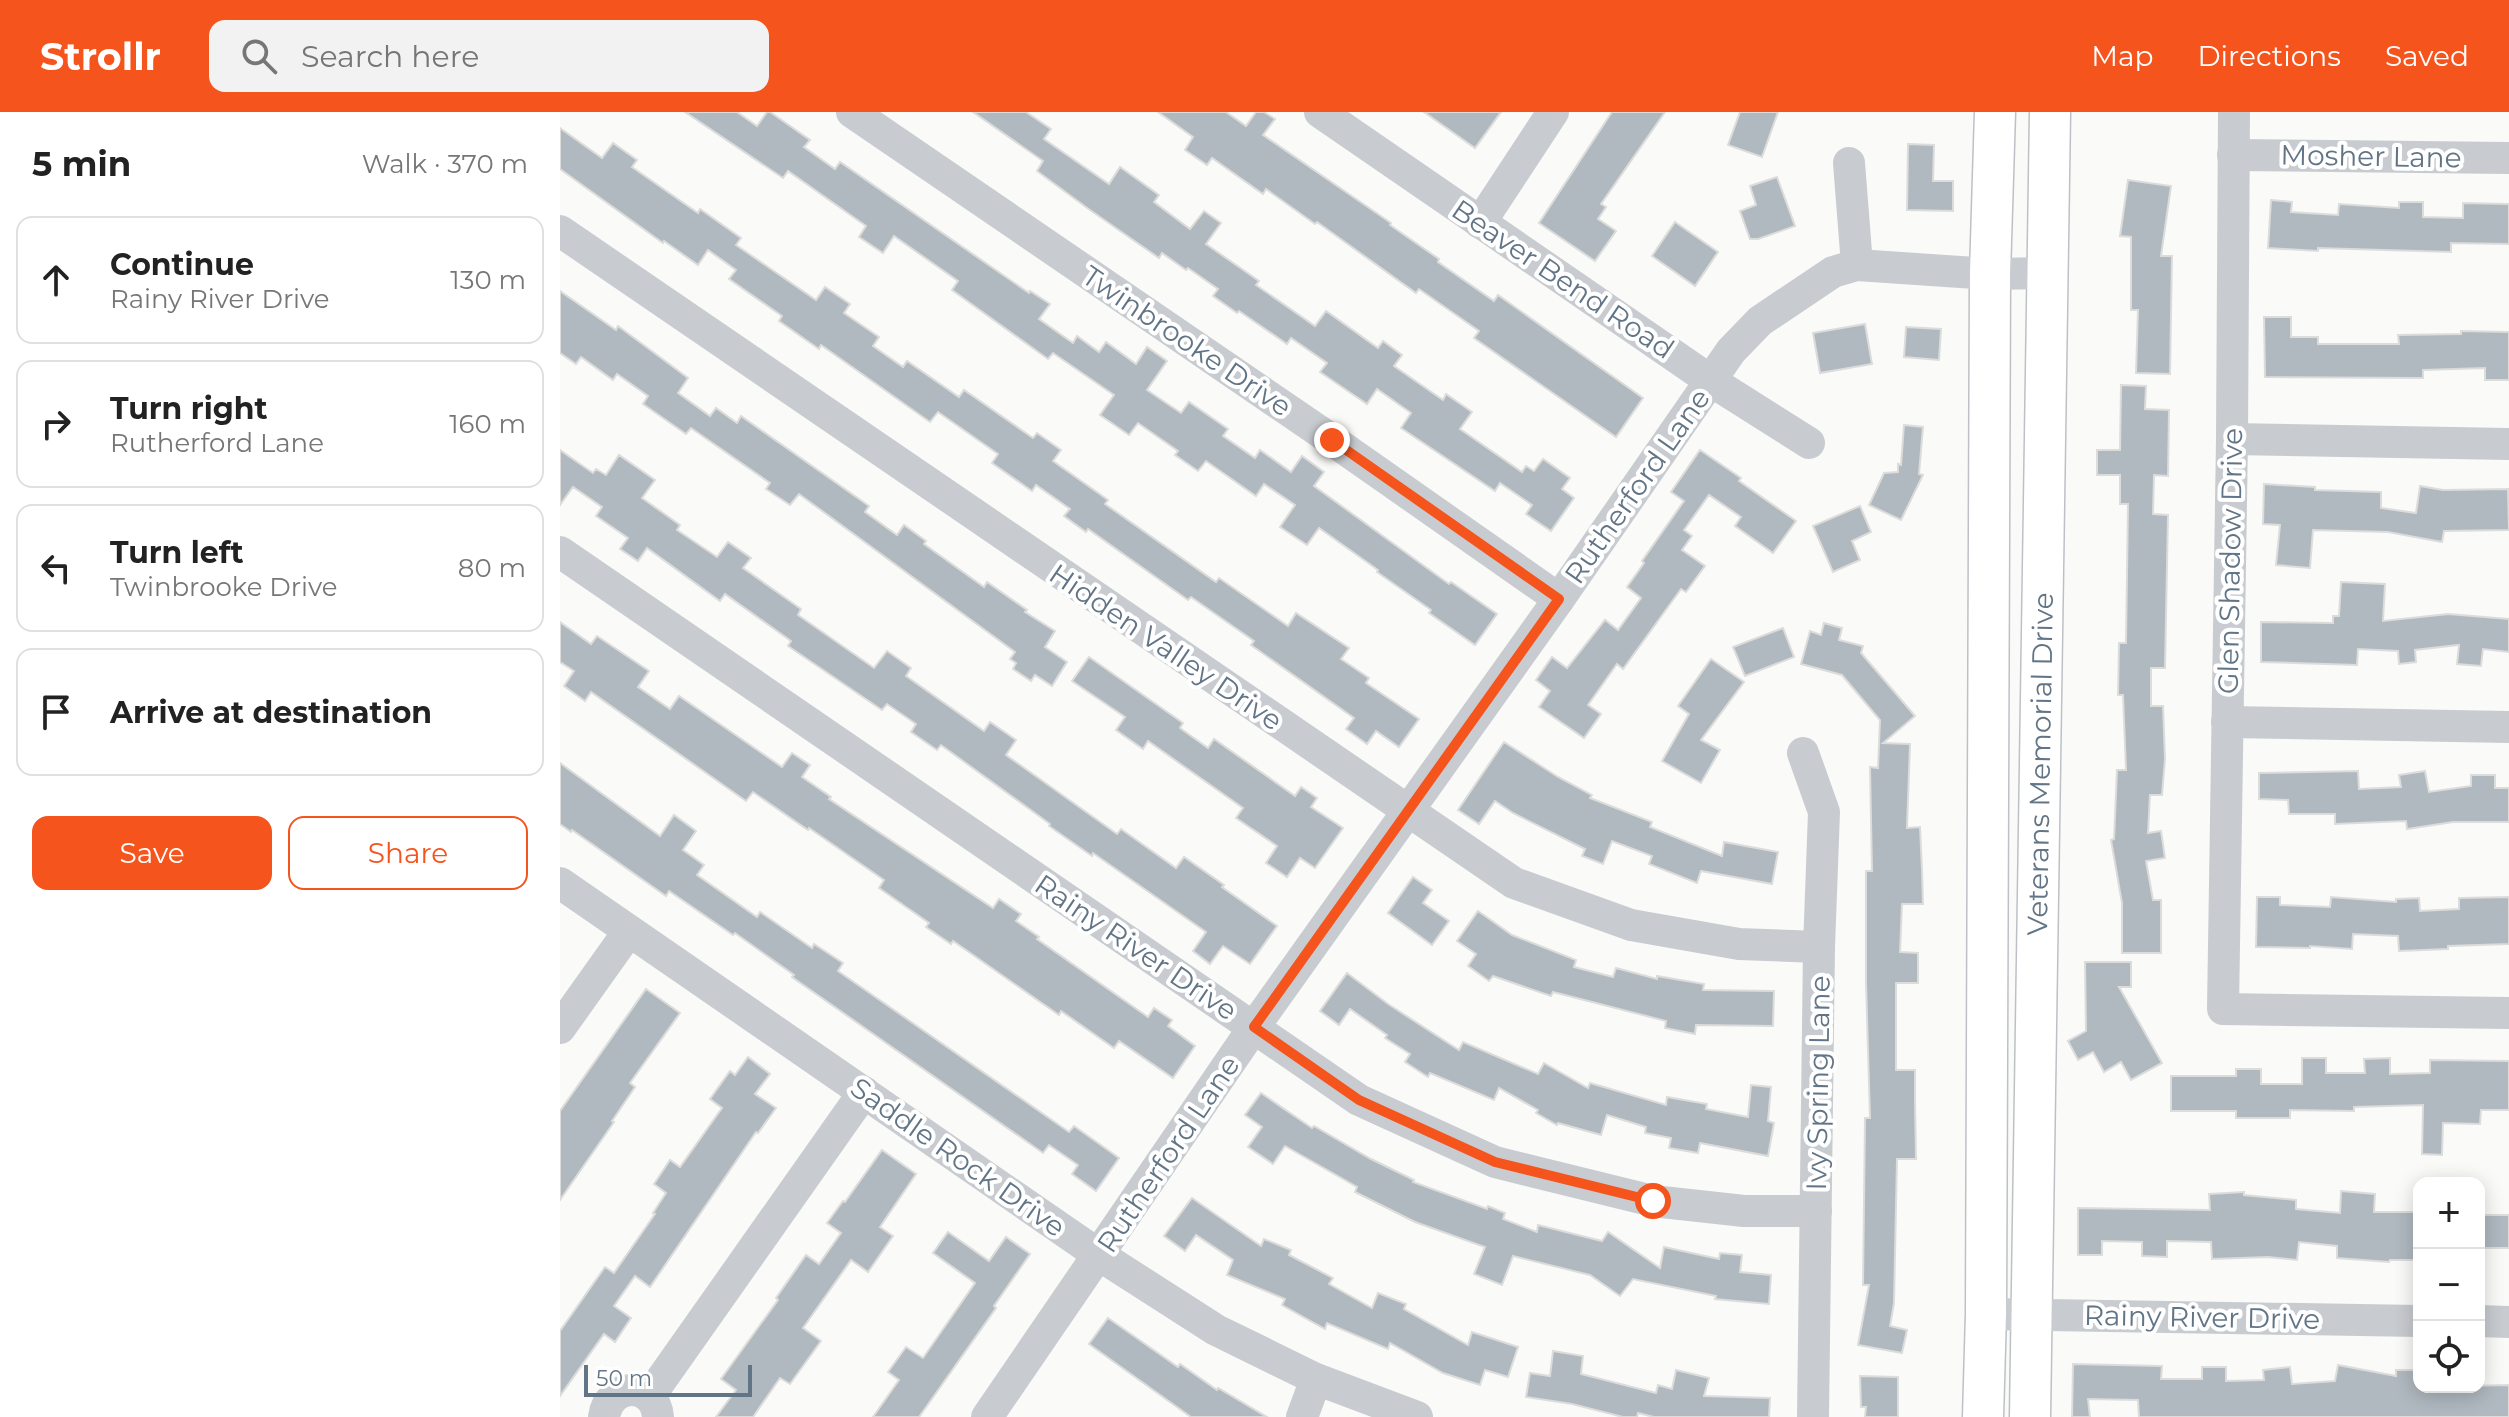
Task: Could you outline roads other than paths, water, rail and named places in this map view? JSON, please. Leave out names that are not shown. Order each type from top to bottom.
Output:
[{"type":"main road","name":"Veterans Memorial Drive","points":[[1983,1417],[1990,274],[1995,112]]},
{"type":"main road","name":"Veterans Memorial Drive","points":[[2030,1417],[2050,112]]},
{"type":"main road","points":[[1986,788],[2039,787]]},
{"type":"street","name":"Twinbrooke Drive","points":[[852,112],[1559,599]]},
{"type":"street","name":"Beaver Bend Road","points":[[1320,112],[1711,381],[1809,443]]},
{"type":"street","points":[[1480,223],[1553,112]]},
{"type":"street","name":"Glen Shadow Drive","points":[[2234,112],[2223,1009],[2509,1013]]},
{"type":"street","name":"Mosher Lane","points":[[2233,155],[2509,158]]},
{"type":"street","points":[[1849,163],[1857,265]]},
{"type":"street","name":"Hidden Valley Drive","points":[[560,231],[1514,883],[1631,925],[1739,944],[1819,947]]},
{"type":"street","name":"Rutherford Lane","points":[[987,1417],[1254,1027],[1559,599],[1731,351],[1760,321],[1833,272],[1857,265],[1990,274],[2047,273]]},
{"type":"street","points":[[2232,439],[2509,444]]},
{"type":"street","name":"Rainy River Drive","points":[[560,552],[1359,1100],[1495,1162],[1653,1201],[1744,1211],[1816,1211]]},
{"type":"street","points":[[2227,722],[2509,727]]},
{"type":"street","name":"Ivy Spring Lane","points":[[1803,753],[1824,812],[1819,947],[1813,1417]]},
{"type":"street","name":"Saddle Rock Drive","points":[[560,883],[1099,1255],[1216,1330],[1316,1379],[1417,1417]]},
{"type":"street","points":[[560,1028],[629,931]]},
{"type":"street","points":[[604,1417],[606,1407],[617,1394],[634,1390],[654,1407],[864,1092]]},
{"type":"street","name":"Rainy River Drive","points":[[1986,1314],[2413,1321]]},
{"type":"street","points":[[2485,1321],[2509,1322]]},
{"type":"street","points":[[1302,1417],[1316,1379]]}]
